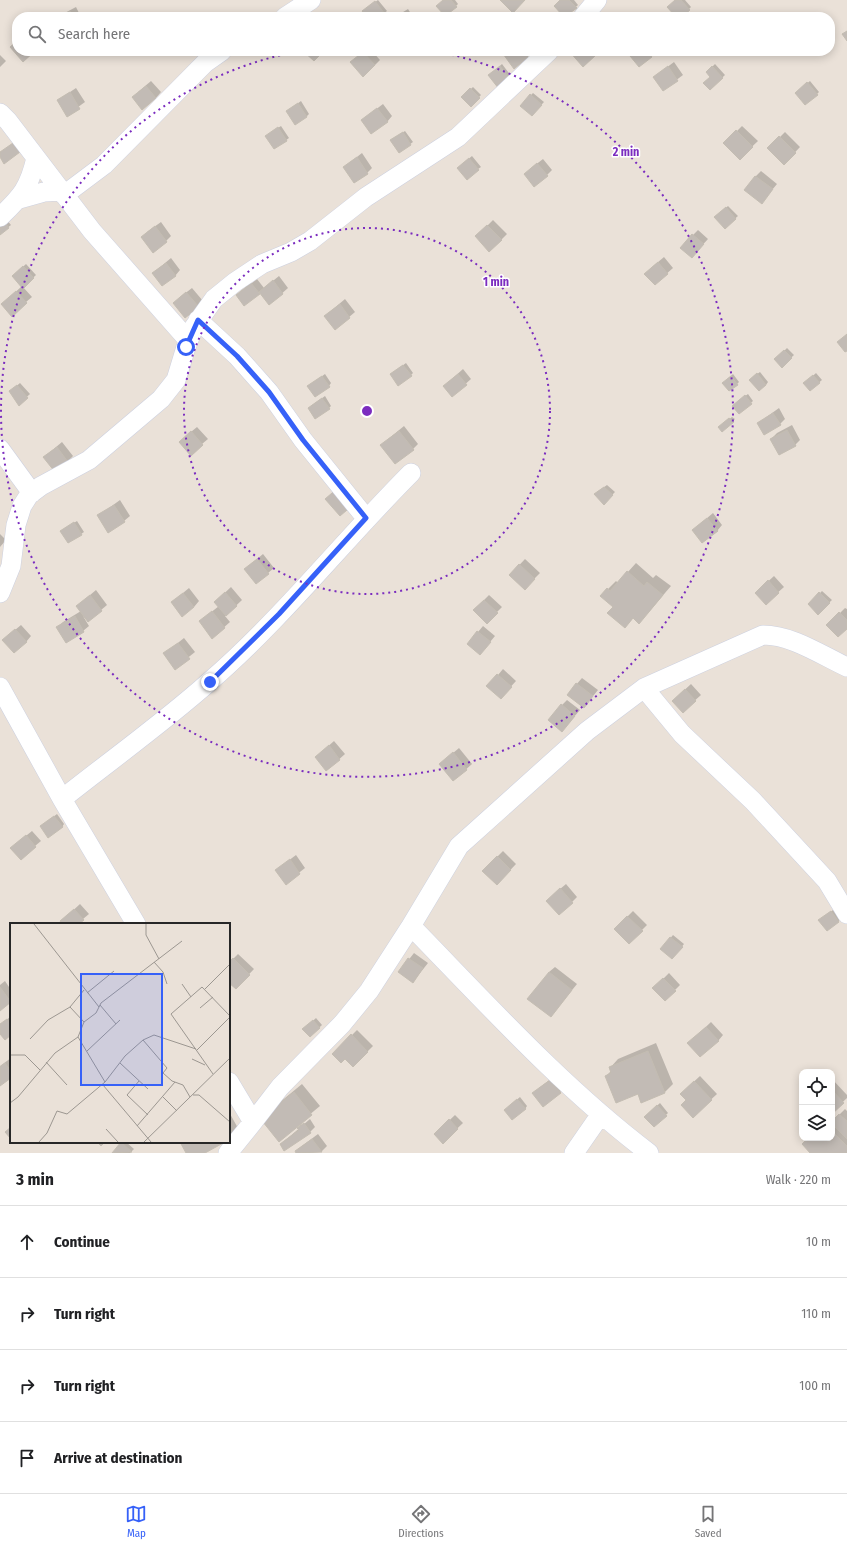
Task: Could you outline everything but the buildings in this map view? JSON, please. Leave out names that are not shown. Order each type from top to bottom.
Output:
[{"type":"street","points":[[293,12],[311,0]]},
{"type":"street","points":[[587,12],[597,0]]},
{"type":"street","points":[[19,199],[44,192],[62,193],[104,165],[205,63],[215,56]]},
{"type":"street","points":[[0,593],[11,566],[16,525],[22,506],[32,493],[89,460],[161,399],[176,380],[188,340],[198,320],[214,299],[235,282],[262,264],[291,252],[310,241],[366,196],[458,137],[544,56]]},
{"type":"street","points":[[0,113],[8,121],[92,231],[188,340]]},
{"type":"street","points":[[0,218],[19,199],[26,189],[36,158]]},
{"type":"street","points":[[198,320],[237,356],[269,392],[307,446],[366,518]]},
{"type":"street","points":[[0,449],[32,493]]},
{"type":"street","points":[[62,799],[210,682],[279,614],[366,518],[411,472]]},
{"type":"street","points":[[228,1153],[280,1087],[342,1024],[369,991],[411,926],[458,846],[587,731],[644,688],[763,635],[776,635],[847,667]]},
{"type":"street","points":[[0,687],[62,799],[135,923]]},
{"type":"street","points":[[644,688],[682,734],[753,801],[828,881],[847,914]]},
{"type":"street","points":[[411,926],[548,1065],[600,1114],[649,1153]]},
{"type":"street","points":[[230,1084],[253,1122]]},
{"type":"street","points":[[574,1153],[600,1114]]},
{"type":"route","points":[[186,347],[198,320],[237,356],[269,392],[335,482],[347,493],[366,518],[279,614],[210,682]]}]
